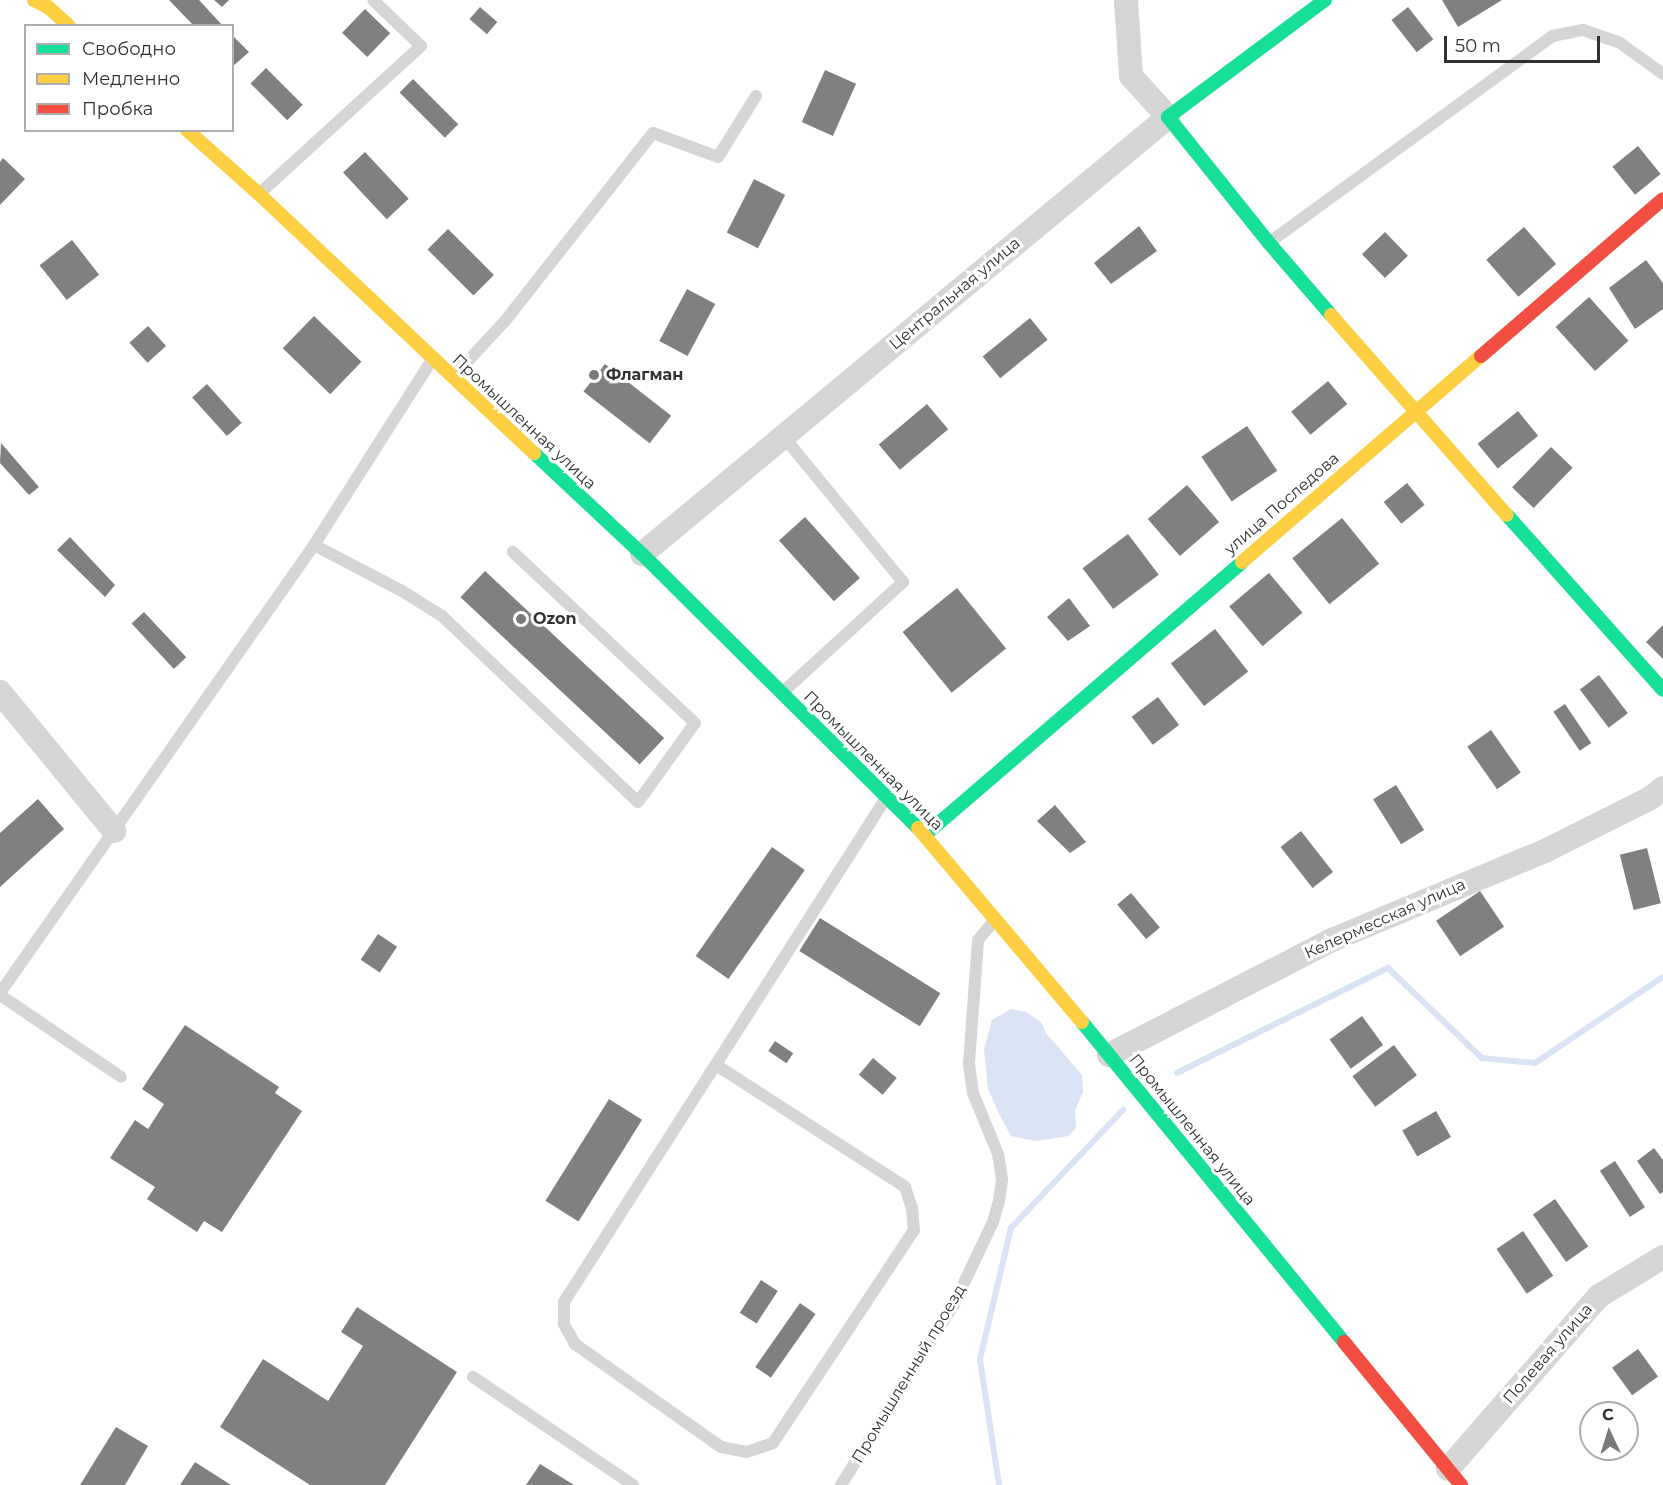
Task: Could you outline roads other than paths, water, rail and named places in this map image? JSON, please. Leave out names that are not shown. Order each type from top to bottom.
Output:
[{"type":"street","points":[[34,0],[48,7],[67,24]]},
{"type":"street","points":[[1126,0],[1131,76],[1168,117],[1269,243],[1414,411],[1663,690]]},
{"type":"street","points":[[1168,117],[1325,0]]},
{"type":"street","name":"Центральная улица","points":[[642,554],[1168,117]]},
{"type":"street","name":"Промышленная улица","points":[[189,132],[642,554],[925,835],[1109,1055],[1455,1477]]},
{"type":"street","name":"улица Последова","points":[[925,835],[1414,411],[1663,199]]},
{"type":"street","points":[[0,692],[114,831]]},
{"type":"street","name":"Келермесская улица","points":[[1109,1055],[1332,940],[1545,851],[1649,800],[1663,788]]},
{"type":"street","name":"Полевая улица","points":[[1455,1477],[1599,1296],[1663,1257]]},
{"type":"lane","points":[[258,194],[421,46],[374,0]]},
{"type":"lane","points":[[1269,243],[1552,36],[1583,30],[1592,33],[1620,43],[1663,74]]},
{"type":"lane","points":[[452,378],[505,321],[653,133],[717,157],[756,96]]},
{"type":"lane","points":[[121,1077],[0,994],[314,545],[432,360]]},
{"type":"lane","points":[[782,693],[903,582],[783,436]]},
{"type":"lane","points":[[314,545],[402,591],[442,616],[638,802],[695,723],[513,552]]},
{"type":"lane","points":[[716,1065],[905,1187],[912,1208],[914,1230],[773,1443],[747,1452],[721,1447],[711,1441],[575,1344],[564,1324],[564,1302],[886,797]]},
{"type":"lane","name":"Промышленный проезд","points":[[841,1485],[954,1304],[993,1222],[999,1201],[1002,1179],[999,1154],[973,1092],[969,1063],[978,940],[996,920]]},
{"type":"lane","points":[[473,1377],[633,1485]]},
{"type":"water","points":[[1011,1009],[1026,1012],[1041,1022],[1046,1033],[1082,1075],[1083,1092],[1075,1111],[1076,1128],[1069,1136],[1035,1141],[1011,1136],[1000,1116],[988,1089],[984,1049],[992,1020]]},
{"type":"waterway","points":[[1177,1073],[1388,968],[1482,1058],[1535,1063],[1663,977]]},
{"type":"waterway","points":[[999,1485],[980,1359],[1011,1228],[1123,1110]]},
{"type":"place","name":"Флагман","points":[[594,375]]},
{"type":"place","name":"Ozon","points":[[521,619]]}]
